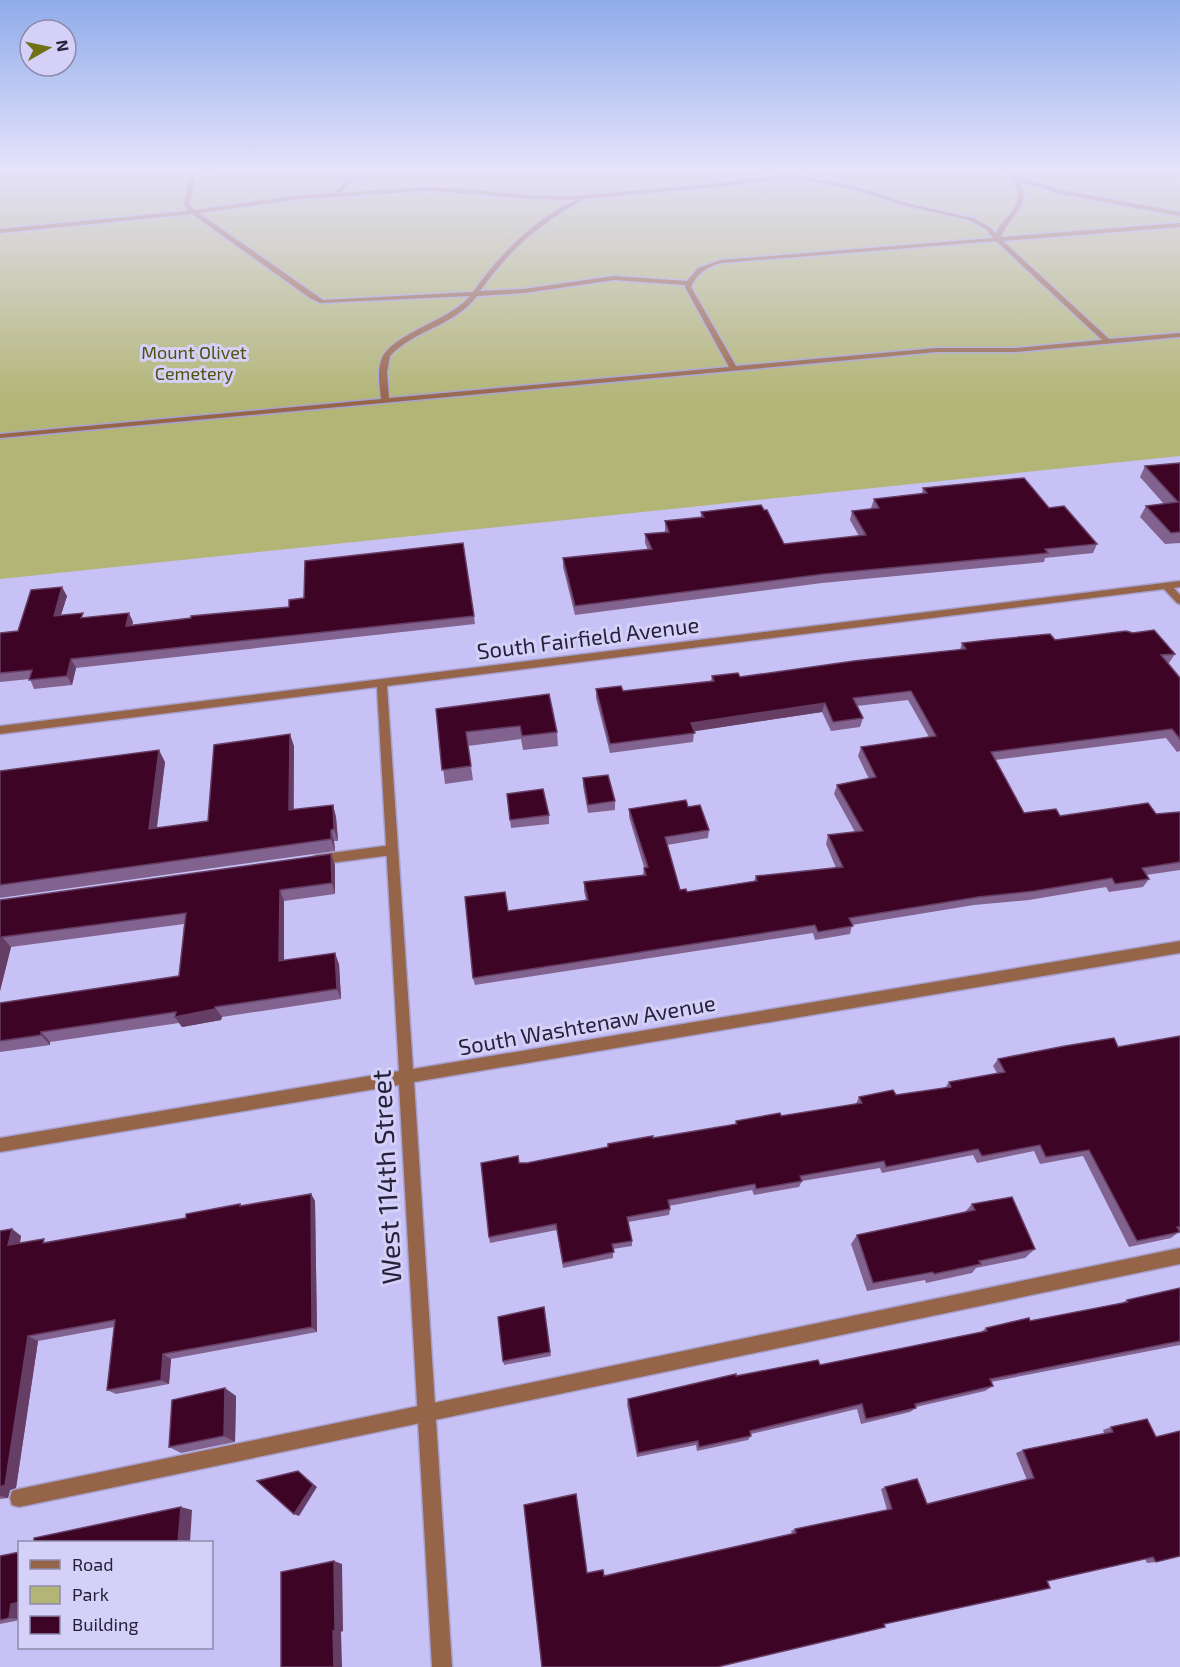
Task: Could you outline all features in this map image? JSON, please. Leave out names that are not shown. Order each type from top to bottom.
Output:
[{"type":"street","points":[[243,248],[322,302],[546,289],[614,278],[688,283],[706,265],[724,261],[888,248]]},
{"type":"street","points":[[385,401],[383,378],[387,355],[398,346],[459,311],[516,248]]},
{"type":"street","points":[[1006,248],[1107,341]]},
{"type":"street","points":[[688,283],[690,292],[734,369]]},
{"type":"street","points":[[0,436],[937,351],[1015,350],[1180,334]]},
{"type":"street","name":"South Fairfield Avenue","points":[[0,730],[1180,584]]},
{"type":"street","points":[[1167,586],[1180,601]]},
{"type":"street","name":"West 114th Street","points":[[382,683],[442,1667]]},
{"type":"street","points":[[306,862],[392,850]]},
{"type":"street","name":"South Washtenaw Avenue","points":[[0,1145],[1180,947]]},
{"type":"street","points":[[19,1498],[1180,1256]]},
{"type":"green space","name":"Mount Olivet Cemetery","points":[[0,248],[1180,248],[1180,456],[0,579]]},
{"type":"building","points":[[1180,463],[1180,532],[1171,533],[1146,506],[1178,502],[1145,466]]},
{"type":"building","points":[[1024,478],[1049,508],[1064,506],[1097,544],[1045,549],[1048,553],[824,574],[575,606],[563,558],[652,549],[645,534],[669,532],[665,521],[704,517],[701,512],[761,505],[764,510],[767,510],[784,544],[866,535],[852,511],[879,508],[874,499],[927,493],[923,488]]},
{"type":"building","points":[[463,543],[474,616],[71,659],[67,676],[29,680],[32,670],[0,673],[0,633],[18,631],[31,590],[62,587],[54,616],[83,613],[81,618],[129,613],[126,626],[191,618],[191,616],[289,607],[289,600],[304,598],[305,561]]},
{"type":"building","points":[[1154,630],[1175,654],[1161,655],[1180,678],[1180,739],[1172,729],[991,752],[1024,813],[1056,809],[1060,816],[1148,803],[1156,814],[1180,812],[1180,862],[1142,868],[1149,879],[1115,884],[1112,878],[1034,891],[978,897],[849,918],[853,926],[818,932],[815,925],[473,978],[465,897],[505,892],[508,911],[588,900],[584,882],[646,875],[644,868],[648,867],[629,809],[686,800],[688,807],[700,805],[709,830],[665,837],[680,890],[686,889],[687,892],[757,881],[756,876],[843,867],[828,835],[863,831],[837,785],[876,777],[861,747],[936,736],[911,691],[853,698],[863,718],[833,722],[825,703],[691,723],[695,733],[610,744],[596,689],[621,686],[623,691],[714,681],[712,676],[738,673],[740,677],[854,661],[966,649],[962,643],[989,640],[1050,634],[1055,640],[1126,631],[1133,633]]},
{"type":"building","points":[[549,694],[557,732],[522,736],[520,726],[466,732],[471,766],[442,770],[436,709]]},
{"type":"building","points":[[290,734],[289,810],[333,805],[334,829],[331,830],[331,839],[0,885],[0,771],[159,750],[149,829],[208,821],[214,745]]},
{"type":"building","points":[[608,775],[615,801],[588,805],[583,778]]},
{"type":"building","points":[[543,789],[549,815],[510,820],[507,794]]},
{"type":"building","points":[[331,854],[332,883],[280,890],[279,961],[335,953],[337,989],[215,1007],[215,1009],[175,1017],[176,1012],[41,1032],[41,1035],[0,1041],[0,1003],[179,976],[186,913],[2,937],[0,943],[0,900]]},
{"type":"building","points":[[1180,1036],[1180,1227],[1177,1227],[1180,1232],[1137,1241],[1089,1150],[1046,1157],[1040,1145],[982,1156],[978,1149],[886,1167],[884,1161],[800,1176],[802,1181],[756,1189],[755,1184],[668,1200],[670,1209],[627,1217],[632,1241],[612,1244],[614,1252],[563,1263],[556,1224],[489,1237],[481,1163],[518,1156],[519,1163],[527,1163],[608,1147],[608,1144],[737,1124],[736,1121],[780,1113],[781,1116],[862,1103],[859,1097],[893,1090],[896,1095],[951,1087],[949,1082],[1005,1072],[998,1059],[1065,1046],[1114,1038],[1118,1047]]},
{"type":"building","points":[[311,1194],[312,1327],[163,1354],[161,1380],[107,1390],[115,1320],[28,1336],[5,1485],[0,1487],[0,1231],[12,1229],[8,1245],[44,1239],[43,1243],[186,1218],[186,1214],[240,1204],[240,1206]]},
{"type":"building","points":[[1012,1197],[1035,1249],[979,1261],[981,1264],[934,1274],[933,1272],[873,1283],[857,1235],[975,1210],[972,1204]]},
{"type":"building","points":[[1180,1288],[1180,1341],[990,1379],[993,1386],[915,1404],[916,1408],[866,1419],[862,1404],[750,1431],[751,1436],[699,1447],[698,1441],[638,1453],[628,1399],[736,1374],[736,1376],[818,1360],[820,1365],[987,1331],[986,1328],[1029,1318],[1030,1321],[1128,1302],[1127,1300]]},
{"type":"building","points":[[544,1307],[550,1352],[503,1361],[498,1317]]},
{"type":"building","points":[[225,1388],[224,1436],[169,1447],[172,1400]]},
{"type":"building","points":[[1147,1419],[1156,1437],[1180,1431],[1180,1556],[1156,1562],[1153,1557],[1047,1581],[1050,1588],[884,1624],[885,1627],[717,1667],[542,1667],[524,1505],[576,1494],[587,1573],[603,1570],[604,1576],[796,1533],[795,1529],[892,1509],[885,1487],[917,1479],[927,1504],[1034,1478],[1023,1450],[1113,1432],[1111,1427]]},
{"type":"building","points":[[298,1471],[313,1485],[294,1514],[257,1481]]},
{"type":"building","points":[[181,1507],[178,1541],[34,1541],[34,1538]]},
{"type":"building","points":[[18,1552],[18,1602],[11,1604],[9,1618],[0,1620],[0,1556]]},
{"type":"building","points":[[334,1561],[334,1667],[281,1667],[281,1572]]}]
